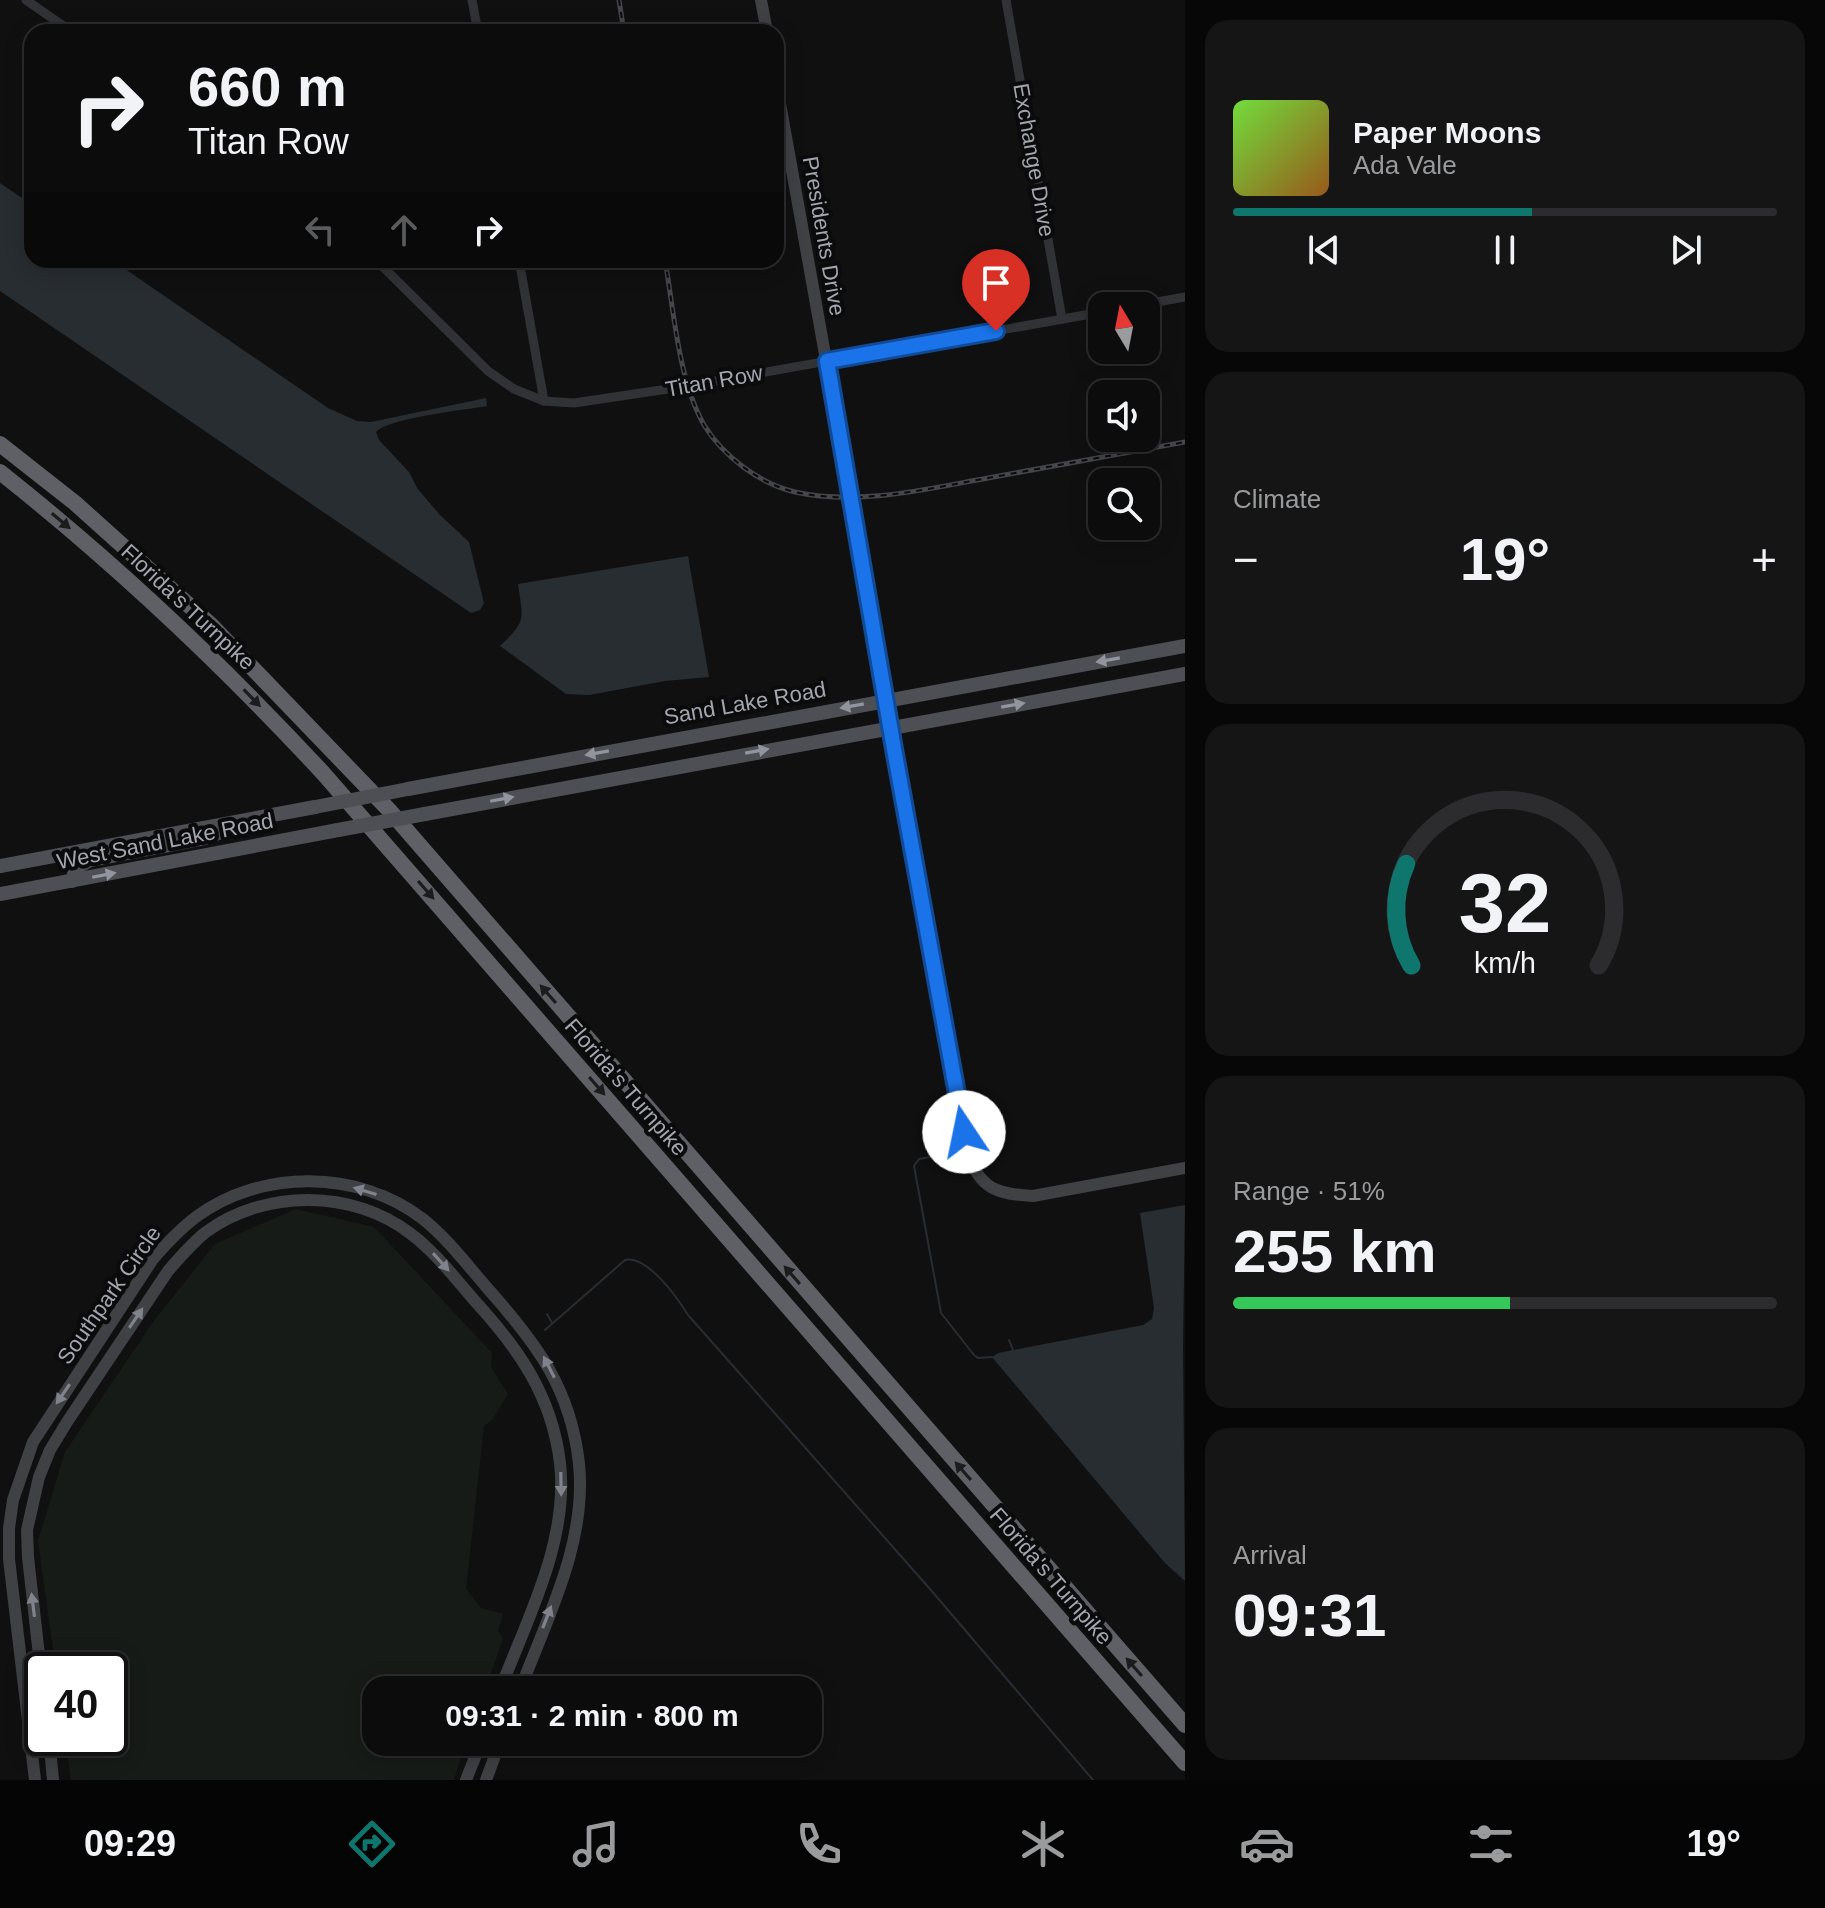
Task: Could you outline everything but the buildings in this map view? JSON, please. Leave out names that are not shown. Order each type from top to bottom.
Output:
[{"type":"highway","name":"Florida's Turnpike","points":[[0,444],[75,503],[201,616],[389,810],[1185,1725]]},
{"type":"highway","name":"Florida's Turnpike","points":[[0,472],[107,561],[196,643],[323,773],[1185,1763]]},
{"type":"main road","name":"Sand Lake Road","points":[[315,807],[1185,646]]},
{"type":"main road","points":[[890,727],[1185,674]]},
{"type":"main road","name":"West Sand Lake Road","points":[[0,894],[890,727]]},
{"type":"main road","name":"West Sand Lake Road","points":[[0,866],[315,807]]},
{"type":"main road","points":[[72,881],[76,868],[90,860],[205,838],[258,818]]},
{"type":"street","points":[[26,0],[60,24]]},
{"type":"street","points":[[472,0],[476,24]]},
{"type":"street","points":[[761,0],[766,24]]},
{"type":"street","name":"Exchange Drive","points":[[1006,0],[1062,319]]},
{"type":"street","name":"Presidents Drive","points":[[784,125],[890,727],[974,1171],[988,1187],[1008,1194],[1033,1196],[1185,1168]]},
{"type":"street","name":"Titan Row","points":[[384,268],[488,371],[514,389],[544,401],[575,403],[608,400],[1088,314]]},
{"type":"street","points":[[520,268],[544,401]]},
{"type":"street","points":[[1160,302],[1185,297]]},
{"type":"street","name":"Southpark Circle","points":[[35,1780],[9,1559],[9,1528],[21,1471],[33,1442],[51,1412],[153,1259],[197,1216],[222,1202],[279,1183],[313,1181],[343,1185],[396,1202],[422,1219],[445,1240],[525,1332],[544,1357],[558,1385],[575,1438],[580,1494],[577,1523],[569,1559],[525,1676]]},
{"type":"street","name":"Southpark Circle","points":[[39,1652],[27,1530],[35,1490],[50,1450],[168,1271],[189,1247],[208,1231],[254,1209],[282,1201],[313,1199],[364,1209],[411,1233],[493,1320],[528,1366],[546,1406],[561,1467],[559,1520],[551,1553],[505,1676]]},
{"type":"street","points":[[51,1756],[53,1780]]},
{"type":"street","points":[[466,1780],[475,1756]]},
{"type":"street","points":[[486,1780],[495,1756]]},
{"type":"shaded area","points":[[0,183],[24,200],[24,268],[124,268],[328,408],[357,421],[371,422],[486,398],[487,406],[411,419],[376,432],[379,440],[409,472],[417,488],[469,542],[484,603],[480,610],[471,613],[0,291]]},
{"type":"shaded area","points":[[688,556],[709,677],[665,681],[589,695],[566,694],[500,646],[521,619],[518,584]]},
{"type":"shaded area","points":[[1185,1205],[1185,1581],[1165,1563],[992,1357],[998,1353],[1143,1325],[1152,1319],[1154,1308],[1140,1213]]},
{"type":"shaded area","points":[[296,1209],[374,1227],[492,1353],[491,1367],[508,1394],[492,1420],[484,1426],[466,1589],[481,1608],[503,1614],[498,1631],[503,1639],[490,1676],[362,1676],[362,1756],[461,1756],[454,1780],[71,1780],[68,1756],[128,1756],[128,1652],[53,1652],[38,1541],[65,1452],[153,1322],[215,1244]]},
{"type":"waterway","points":[[952,1153],[919,1159],[914,1166],[941,1313],[974,1355],[978,1358],[992,1357]]},
{"type":"waterway","points":[[545,1330],[625,1260],[634,1260],[652,1270],[1093,1780]]},
{"type":"waterway","points":[[547,1314],[552,1323]]},
{"type":"waterway","points":[[1009,1340],[1013,1350]]},
{"type":"railway","points":[[619,0],[623,24]]},
{"type":"railway","points":[[666,268],[688,387],[704,425],[732,458],[769,483],[782,488],[819,496],[867,497],[941,487],[1185,442]]},
{"type":"route","points":[[964,1132],[827,361],[996,331]]}]
